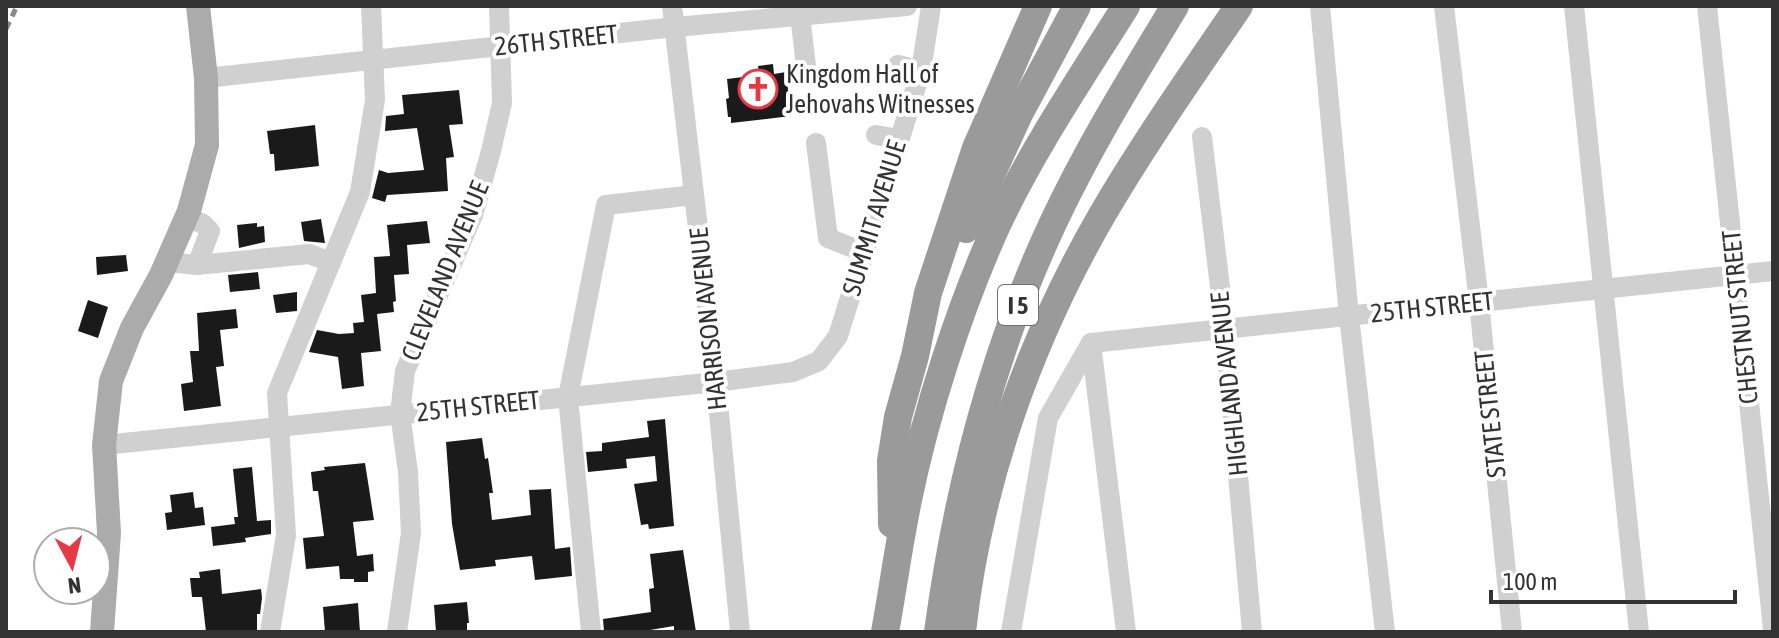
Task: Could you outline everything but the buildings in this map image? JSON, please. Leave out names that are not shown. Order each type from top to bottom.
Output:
[{"type":"highway","points":[[894,576],[891,461],[898,417],[928,293],[976,148],[1038,6]]},
{"type":"highway","points":[[915,356],[986,182],[1077,6]]},
{"type":"highway","name":"I 5","points":[[885,632],[911,485],[954,334],[973,281],[997,225],[1042,141],[1126,6]]},
{"type":"highway","name":"I 5","points":[[938,632],[949,553],[967,466],[1007,334],[1036,261],[1076,175],[1175,6]]},
{"type":"highway","points":[[962,632],[967,585],[987,493],[1025,377],[1057,301],[1087,243],[1159,125],[1239,6]]},
{"type":"highway","points":[[1159,125],[1259,6]]},
{"type":"main road","points":[[102,632],[109,533],[104,445],[111,381],[132,328],[187,217],[207,145],[206,78],[198,6]]},
{"type":"street","points":[[270,632],[286,535],[277,393],[360,192],[375,100],[371,6]]},
{"type":"street","name":"CLEVELAND AVENUE","points":[[397,632],[411,533],[408,472],[400,413],[405,371],[473,215],[491,151],[502,103],[499,6]]},
{"type":"street","name":"HARRISON AVENUE","points":[[672,6],[716,382],[740,632]]},
{"type":"street","name":"26TH STREET","points":[[206,78],[799,11],[907,6]]},
{"type":"street","name":"SUMMIT AVENUE","points":[[838,336],[921,71],[931,6]]},
{"type":"street","points":[[1320,6],[1349,316],[1385,632]]},
{"type":"street","name":"STATE STREET","points":[[1444,6],[1479,302],[1512,632]]},
{"type":"street","points":[[1574,6],[1639,632]]},
{"type":"street","name":"CHESTNUT STREET","points":[[1707,6],[1773,629]]},
{"type":"street","points":[[799,11],[807,75]]},
{"type":"street","points":[[898,65],[921,71]]},
{"type":"street","points":[[876,135],[899,139]]},
{"type":"street","name":"HIGHLAND AVENUE","points":[[1202,137],[1225,329],[1252,632]]},
{"type":"street","points":[[816,143],[828,238],[863,252]]},
{"type":"street","points":[[591,632],[568,397],[606,205],[694,195]]},
{"type":"street","points":[[187,217],[210,231],[197,265]]},
{"type":"street","points":[[167,262],[197,265],[309,254],[331,262]]},
{"type":"street","name":"25TH STREET","points":[[1091,343],[1773,271]]},
{"type":"street","name":"25TH STREET","points":[[104,445],[793,372],[819,361],[838,336]]},
{"type":"street","points":[[1011,632],[1048,418],[1091,343]]},
{"type":"street","points":[[1091,343],[1126,632]]},
{"type":"railway","points":[[6,29],[17,6]]},
{"type":"place","name":"Kingdom Hall of Jehovahs Witnesses","points":[[758,89]]}]
